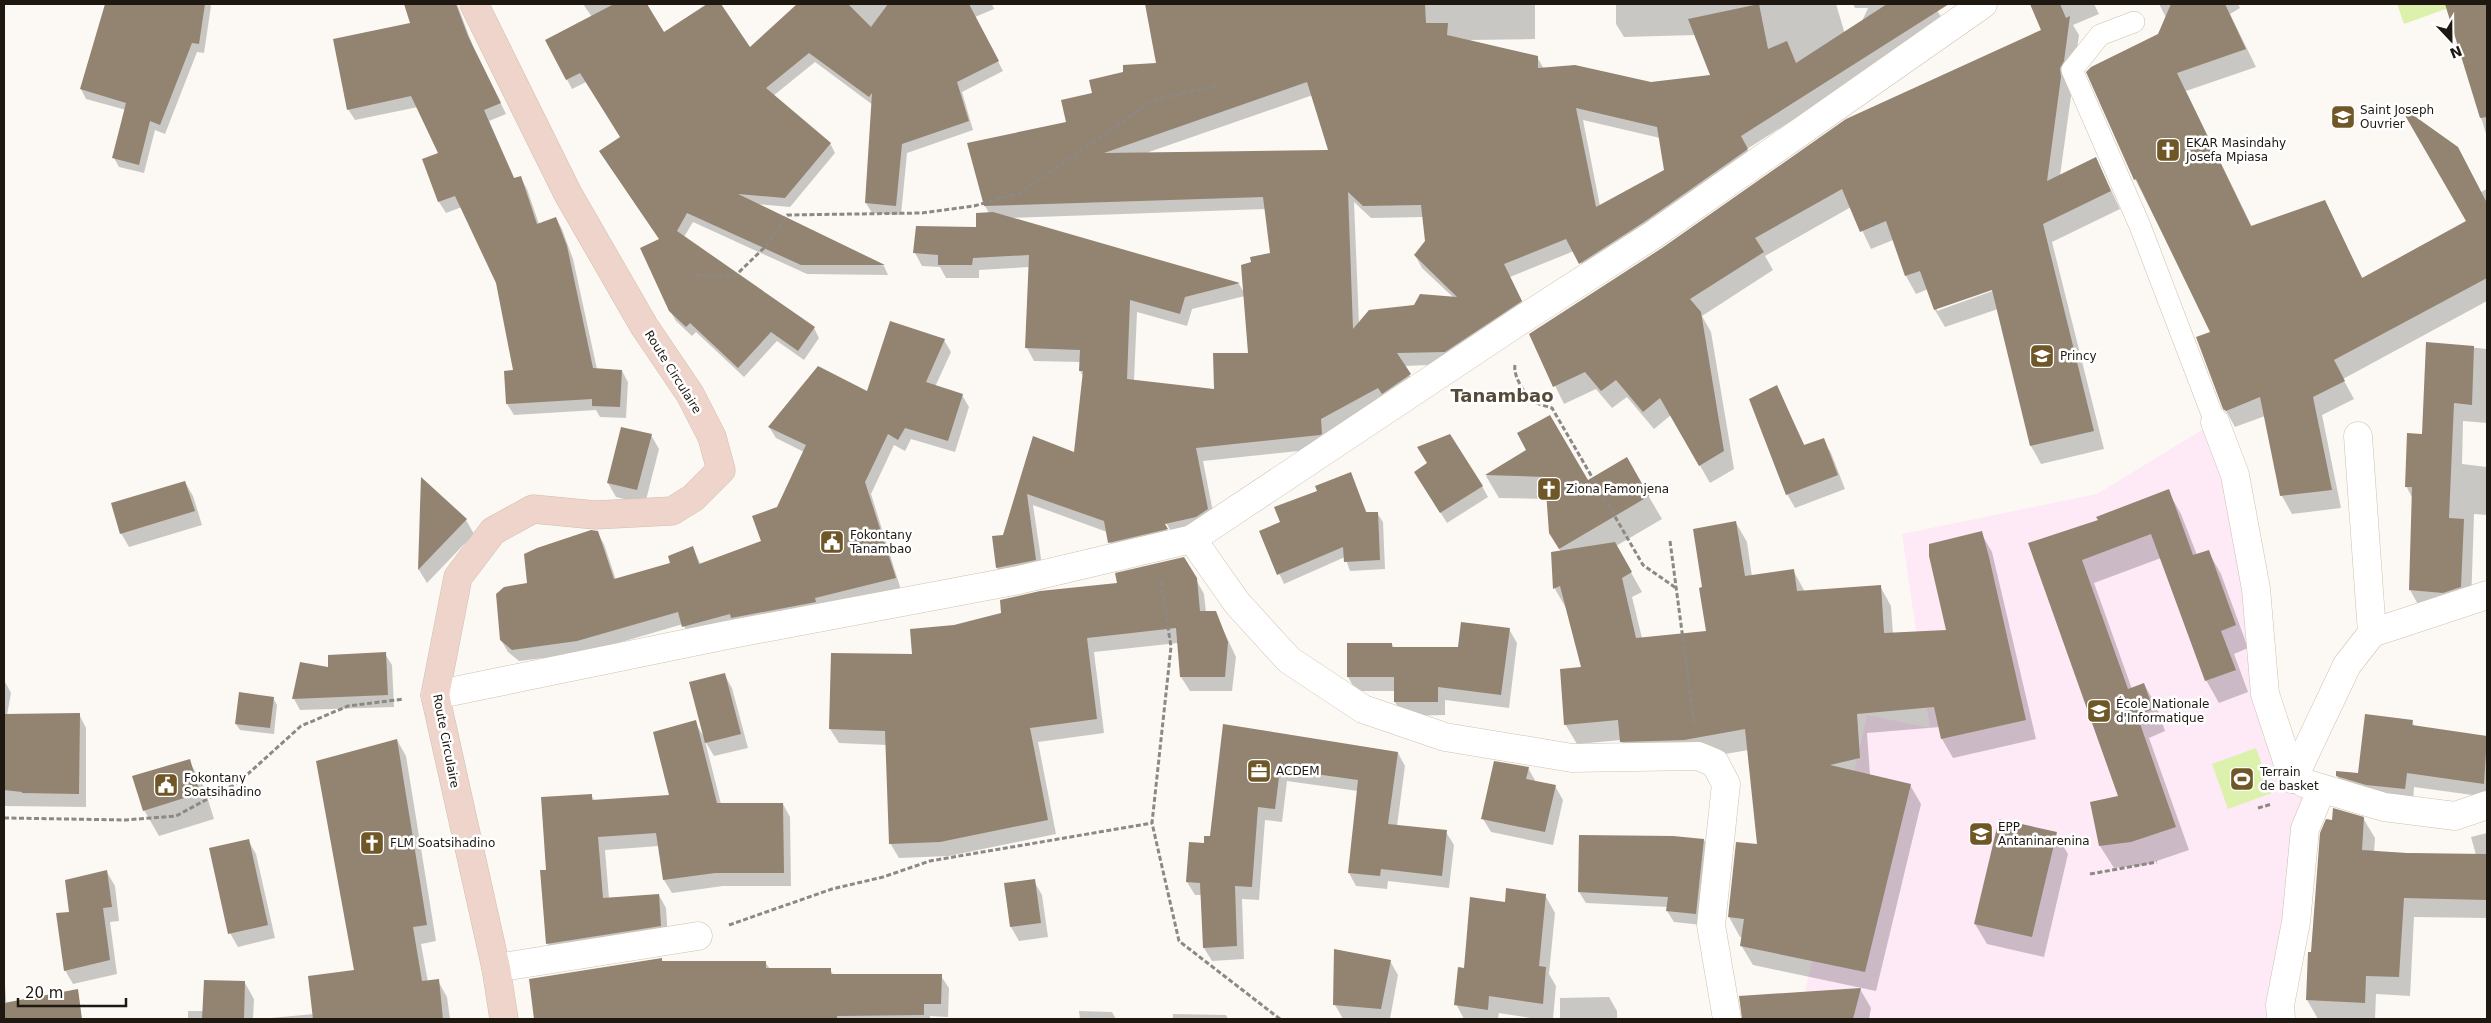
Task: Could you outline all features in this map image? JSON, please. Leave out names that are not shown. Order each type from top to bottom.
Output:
[{"type":"street","name":"Route Circulaire","points":[[474,4],[568,194],[644,326],[690,394],[712,437],[721,470],[693,498],[672,511],[595,515],[533,508],[493,531],[458,577],[435,695],[496,968],[504,1019]]},
{"type":"street","points":[[435,695],[727,635],[1019,580],[1192,539],[1652,235],[1983,4]]},
{"type":"street","points":[[2215,422],[2235,475],[2256,589],[2266,694],[2293,779]]},
{"type":"street","points":[[2358,436],[2372,633]]},
{"type":"street","points":[[1192,539],[1237,603],[1289,660],[1362,709],[1445,737],[1572,758],[1698,756],[1715,763],[1726,784],[1711,925],[1727,1019]]},
{"type":"street","points":[[2293,779],[2347,665],[2372,633],[2487,595]]},
{"type":"street","points":[[2293,779],[2321,790],[2384,807],[2455,816],[2487,805]]},
{"type":"street","points":[[2281,1019],[2280,1005],[2296,922],[2305,829],[2321,790]]},
{"type":"street","points":[[496,968],[698,936]]},
{"type":"lane","points":[[2134,22],[2100,35],[2072,70],[2140,226],[2215,422]]},
{"type":"path","points":[[696,275],[734,277],[767,245],[787,215],[922,213],[974,206],[1020,193],[1154,100],[1216,86]]},
{"type":"path","points":[[1527,316],[1514,368],[1522,388],[1534,402],[1552,408],[1643,565],[1676,588]]},
{"type":"path","points":[[1670,541],[1698,756]]},
{"type":"path","points":[[1156,548],[1171,647],[1152,823],[1179,942],[1280,1019]]},
{"type":"path","points":[[4,818],[125,820],[176,816],[239,782],[301,726],[348,706],[435,695]]},
{"type":"path","points":[[698,936],[832,889],[883,877],[930,861],[1152,823]]},
{"type":"path","points":[[2090,874],[2157,862]]},
{"type":"shaded area","name":"École Nationale d'Informatique","points":[[2215,422],[2265,694],[2321,790],[2281,1019],[1799,1019],[1867,715],[1930,728],[1902,534],[2097,494]]},
{"type":"green space","points":[[2397,4],[2457,4],[2457,5],[2404,24]]},
{"type":"green space","name":"Terrain de basket","points":[[2256,748],[2272,793],[2228,809],[2212,764]]},
{"type":"building","points":[[105,4],[205,4],[199,44],[192,43],[160,125],[150,121],[139,165],[112,158],[126,103],[80,89]]},
{"type":"building","points":[[404,4],[456,4],[468,36],[501,103],[484,110],[514,178],[521,176],[537,224],[556,217],[567,246],[593,368],[622,370],[620,407],[592,406],[592,399],[506,404],[504,371],[513,370],[496,283],[455,196],[438,202],[422,159],[438,153],[411,96],[347,110],[333,39],[410,23]]},
{"type":"building","points":[[614,4],[647,4],[664,32],[707,4],[721,4],[750,47],[797,4],[848,4],[871,27],[888,4],[969,4],[999,61],[957,82],[969,121],[902,144],[896,206],[865,203],[872,93],[869,97],[809,53],[766,88],[831,143],[785,198],[738,194],[885,265],[801,265],[687,213],[677,231],[815,327],[798,351],[771,332],[738,368],[690,323],[686,327],[669,311],[640,248],[659,239],[599,151],[620,137],[580,73],[566,80],[545,40]]},
{"type":"building","points":[[1145,4],[1425,4],[1426,23],[1448,23],[1447,35],[1538,56],[1538,68],[1575,65],[1651,82],[1710,75],[1688,19],[1759,4],[1768,49],[1787,41],[1796,63],[1887,4],[1949,4],[1741,136],[1748,149],[1644,222],[1579,264],[1566,239],[1504,264],[1522,301],[1445,352],[1397,353],[1411,374],[1382,394],[1378,388],[1321,419],[1322,434],[1196,448],[1208,509],[1196,517],[1165,524],[1168,529],[1108,543],[1104,521],[1027,494],[1036,560],[996,568],[992,536],[1003,535],[1033,436],[1074,452],[1083,371],[1079,371],[1080,350],[1025,348],[1029,255],[973,258],[972,265],[938,265],[938,255],[913,253],[916,226],[976,227],[976,213],[993,212],[1240,283],[1185,297],[1180,314],[1130,300],[1127,379],[1214,389],[1213,353],[1248,353],[1241,265],[1251,262],[1250,257],[1270,253],[1263,197],[984,206],[967,143],[1066,122],[1061,100],[1092,93],[1089,80],[1123,72],[1123,65],[1156,63]],"holes":[[[1307,82],[1328,150],[1104,153]],[[1576,108],[1657,127],[1664,170],[1596,207]],[[1348,192],[1363,206],[1421,205],[1425,241],[1414,255],[1457,297],[1420,294],[1414,305],[1369,310],[1353,329]]]},
{"type":"building","points":[[2030,4],[2060,4],[2066,18],[2070,16],[2064,61],[2060,68],[2061,77],[2047,181],[2096,157],[2111,191],[2043,224],[2094,431],[2030,446],[1992,290],[1934,310],[1920,271],[1905,276],[1886,221],[1860,232],[1842,189],[1755,238],[1764,252],[1690,299],[1701,312],[1724,451],[1699,466],[1660,398],[1643,412],[1616,380],[1601,391],[1585,372],[1553,387],[1529,334],[1662,248],[1846,119],[2041,30]]},
{"type":"building","points":[[2171,4],[2225,4],[2246,49],[2177,73],[2251,226],[2325,200],[2362,278],[2466,221],[2399,105],[2458,147],[2487,203],[2487,278],[2334,360],[2345,381],[2313,397],[2332,490],[2280,496],[2260,397],[2226,411],[2223,409],[2196,337],[2210,332],[2136,179],[2134,180],[2086,72],[2091,67],[2158,34]]},
{"type":"building","points":[[2445,4],[2487,4],[2487,117],[2480,118]]},
{"type":"building","points":[[890,321],[945,339],[926,382],[963,394],[948,441],[905,428],[898,440],[888,434],[865,482],[896,578],[815,598],[816,602],[731,618],[730,614],[682,627],[678,612],[577,641],[512,650],[500,640],[496,594],[504,587],[527,583],[524,554],[537,548],[591,530],[598,531],[614,579],[670,563],[668,556],[693,546],[699,564],[761,541],[752,516],[777,507],[806,445],[768,427],[818,366],[867,391]]},
{"type":"building","points":[[2426,342],[2474,346],[2472,405],[2454,403],[2449,518],[2464,519],[2461,587],[2443,593],[2409,590],[2412,487],[2405,487],[2407,433],[2422,434]]},
{"type":"building","points":[[1777,385],[1804,445],[1824,438],[1838,475],[1786,495],[1749,399]]},
{"type":"building","points":[[1550,415],[1588,480],[1627,457],[1649,496],[1559,549],[1549,533],[1545,477],[1485,475],[1526,450],[1517,433]]},
{"type":"building","points":[[621,427],[652,434],[637,490],[607,483]]},
{"type":"building","points":[[1450,434],[1483,486],[1440,513],[1414,472],[1427,463],[1417,447]]},
{"type":"building","points":[[1351,472],[1366,512],[1378,512],[1380,560],[1344,562],[1343,547],[1277,575],[1259,531],[1280,522],[1274,507],[1317,491],[1315,486]]},
{"type":"building","points":[[421,477],[467,519],[418,570]]},
{"type":"building","points":[[185,481],[195,511],[120,534],[111,503]]},
{"type":"building","points":[[2169,489],[2193,555],[2209,550],[2236,625],[2221,631],[2236,670],[2205,681],[2151,534],[2082,560],[2128,689],[2144,683],[2153,709],[2137,715],[2176,827],[2131,842],[2099,846],[2090,802],[2118,796],[2028,543],[2098,520],[2096,517]]},
{"type":"building","points":[[1736,521],[1745,576],[1794,569],[1797,591],[1881,585],[1884,633],[1946,630],[1929,556],[1929,544],[1982,531],[2026,720],[1941,739],[1934,707],[1857,714],[1860,758],[1830,765],[1911,784],[1865,972],[1740,946],[1744,919],[1728,917],[1736,842],[1757,844],[1745,729],[1684,740],[1620,742],[1618,720],[1564,725],[1560,669],[1581,667],[1560,586],[1553,589],[1551,552],[1615,542],[1632,572],[1622,578],[1636,638],[1706,631],[1699,588],[1702,587],[1693,529]]},
{"type":"building","points":[[1184,557],[1197,578],[1200,611],[1216,611],[1228,642],[1225,677],[1180,677],[1176,628],[1087,638],[1097,719],[1030,728],[1048,820],[940,842],[889,844],[885,731],[829,729],[831,653],[912,654],[910,629],[954,625],[1001,613],[1000,600],[1040,591],[1117,583],[1115,573]]},
{"type":"building","points":[[1461,622],[1510,628],[1501,695],[1438,687],[1438,702],[1394,702],[1394,677],[1347,677],[1347,643],[1392,643],[1392,647],[1458,647]]},
{"type":"building","points":[[386,652],[388,695],[292,699],[300,662],[328,667],[328,655]]},
{"type":"building","points":[[725,673],[741,734],[705,743],[689,682]]},
{"type":"building","points":[[239,692],[274,697],[270,728],[235,724]]},
{"type":"building","points":[[80,713],[79,794],[22,793],[4,790],[4,714]]},
{"type":"building","points":[[2365,714],[2413,720],[2412,725],[2487,736],[2484,784],[2407,773],[2405,789],[2366,785],[2336,776],[2336,771],[2358,773]]},
{"type":"building","points":[[696,720],[717,803],[783,803],[784,873],[715,873],[663,880],[656,833],[598,837],[603,898],[659,894],[661,926],[546,944],[540,870],[546,870],[541,797],[592,794],[592,800],[669,795],[653,732]]},
{"type":"building","points":[[1223,724],[1398,752],[1388,824],[1447,830],[1442,876],[1381,869],[1380,876],[1348,873],[1358,780],[1280,769],[1275,809],[1258,807],[1252,887],[1235,886],[1237,946],[1203,948],[1200,883],[1186,882],[1189,842],[1204,843],[1204,836],[1210,836]]},
{"type":"building","name":"FLM Soatsihadino","points":[[397,739],[427,925],[413,927],[422,981],[439,979],[443,1019],[313,1019],[308,976],[354,970],[316,761]]},
{"type":"building","name":"Fokontany Soatsihadino","points":[[190,759],[200,793],[143,811],[132,776]]},
{"type":"building","points":[[1494,761],[1529,767],[1526,779],[1556,785],[1545,832],[1481,819]]},
{"type":"building","points":[[2333,808],[2364,817],[2362,850],[2406,853],[2487,854],[2487,900],[2404,898],[2399,977],[2366,976],[2365,1003],[2306,1000],[2308,952],[2311,952],[2320,833],[2326,819],[2332,820]]},
{"type":"building","points":[[1999,819],[2057,832],[2032,937],[1974,924]]},
{"type":"building","points":[[1579,835],[1673,836],[1704,839],[1696,914],[1666,911],[1668,897],[1578,892]]},
{"type":"building","points":[[249,839],[268,925],[228,934],[209,848]]},
{"type":"building","points":[[107,870],[112,907],[103,908],[110,960],[64,971],[56,913],[69,912],[65,880]]},
{"type":"building","points":[[1035,879],[1041,923],[1010,927],[1004,883]]},
{"type":"building","points":[[1506,888],[1546,894],[1539,966],[1546,967],[1543,1004],[1489,996],[1488,1010],[1454,1005],[1458,967],[1464,968],[1470,897],[1505,902]]},
{"type":"building","points":[[1334,949],[1391,960],[1381,1009],[1333,1005]]},
{"type":"building","points":[[662,958],[662,961],[766,961],[766,968],[831,968],[831,974],[942,974],[941,1004],[924,1004],[924,1015],[837,1016],[837,1019],[534,1019],[529,979]]},
{"type":"building","points":[[204,980],[245,981],[244,1019],[202,1019]]},
{"type":"building","points":[[1861,988],[1853,1019],[1742,1019],[1739,996]]},
{"type":"building","points":[[78,989],[82,1019],[4,1019],[4,1003]]},
{"type":"place","name":"Saint Joseph Ouvrier","points":[[2343,117]]},
{"type":"place","name":"EKAR Masindahy Josefa Mpiasa","points":[[2168,150]]},
{"type":"place","name":"Princy","points":[[2042,356]]},
{"type":"place","name":"Ziona Famonjena","points":[[1549,489]]},
{"type":"place","name":"Fokontany Tanambao","points":[[832,542]]},
{"type":"place","name":"École Nationale d'Informatique","points":[[2099,711]]},
{"type":"place","name":"ACDEM","points":[[1259,771]]},
{"type":"place","name":"Terrain de basket","points":[[2242,779]]},
{"type":"place","name":"Fokontany Soatsihadino","points":[[166,785]]},
{"type":"place","name":"EPP Antaninarenina","points":[[1981,834]]},
{"type":"place","name":"FLM Soatsihadino","points":[[372,843]]},
{"type":"district","name":"Tanambao","points":[[1502,395]]}]
